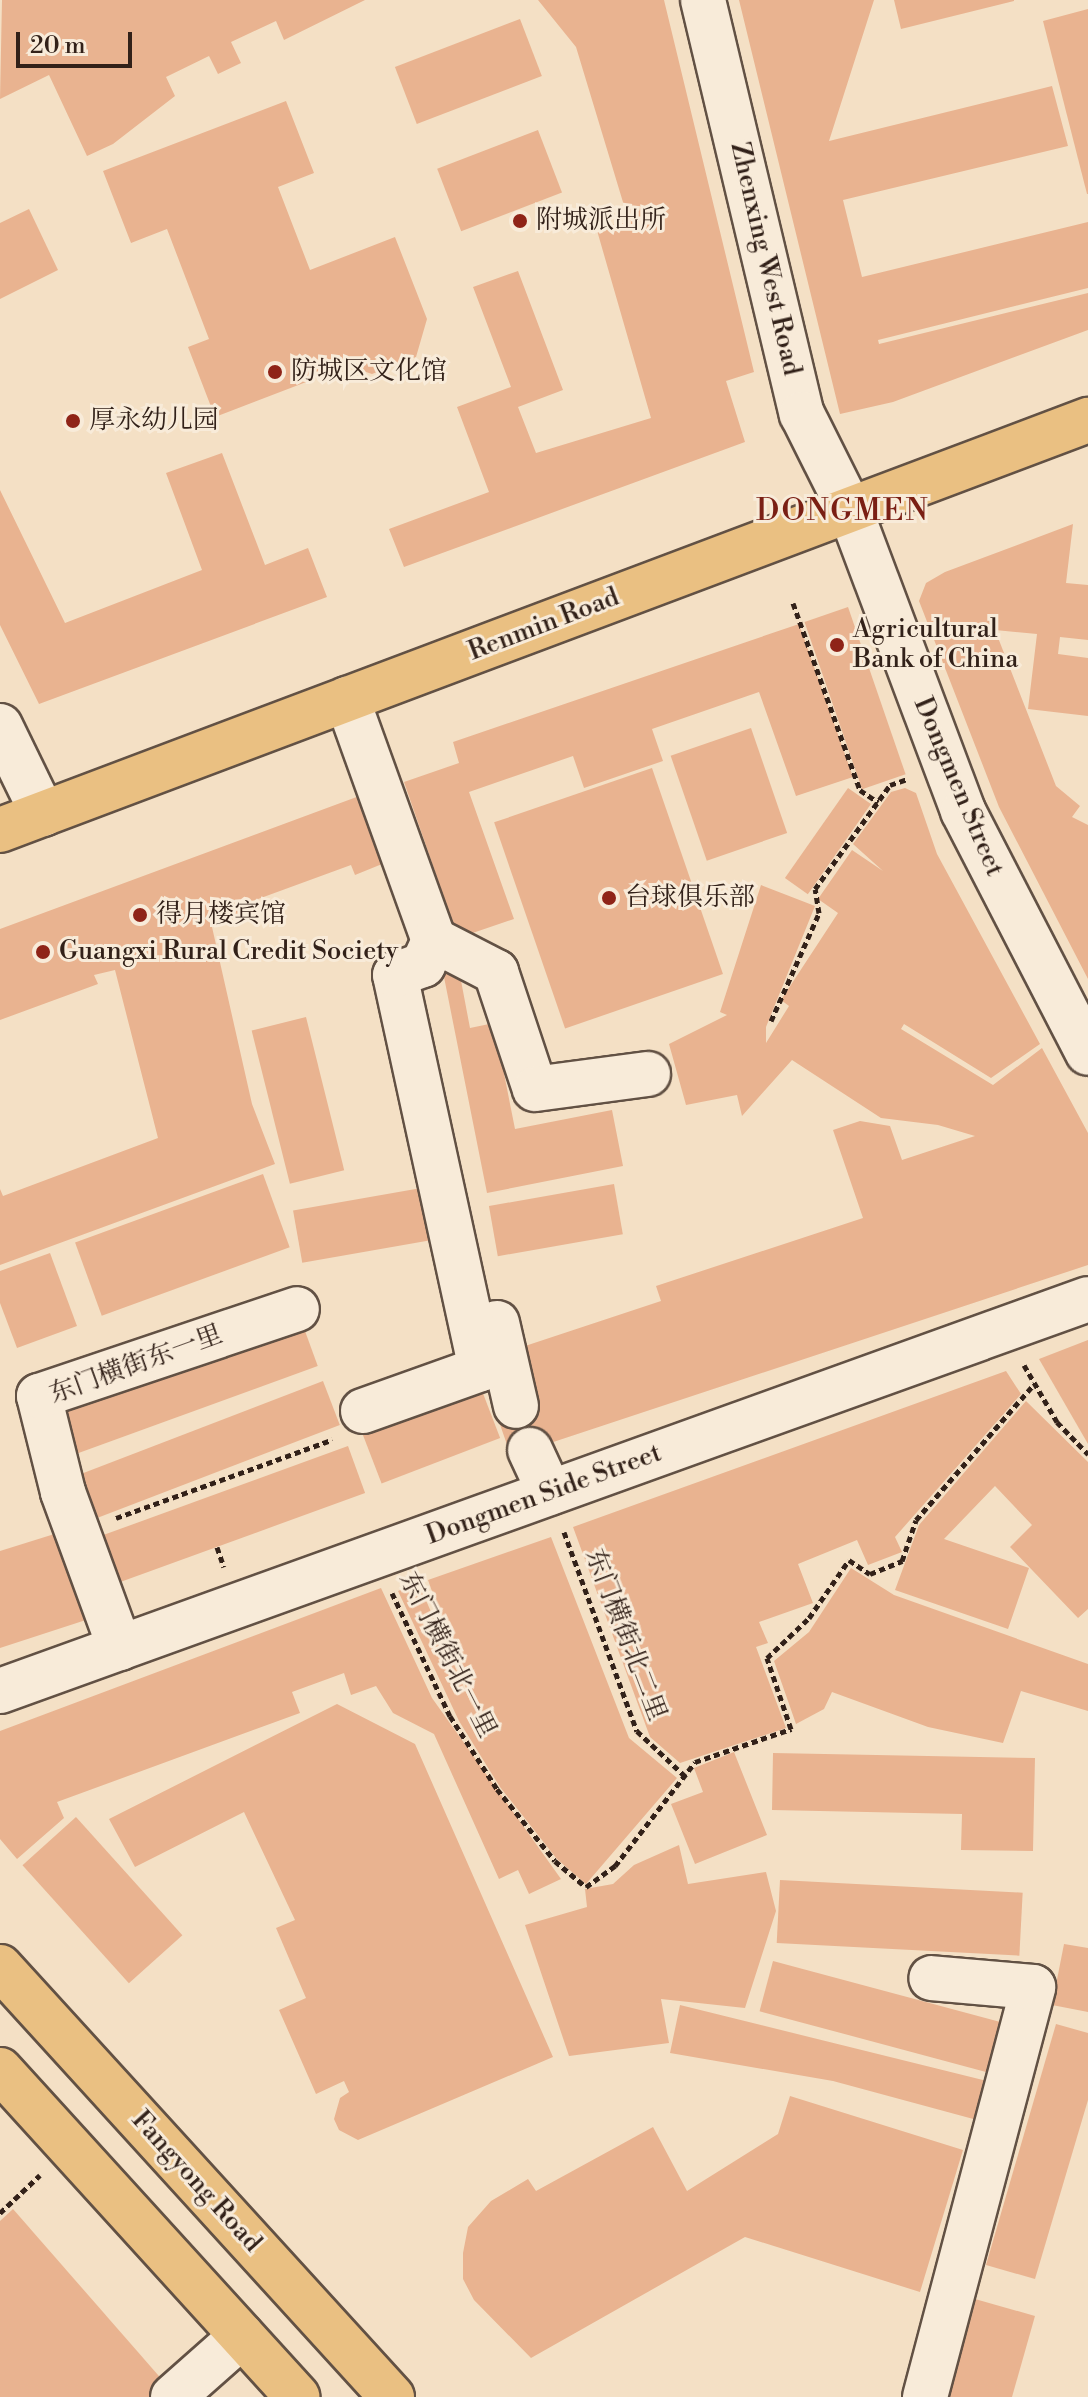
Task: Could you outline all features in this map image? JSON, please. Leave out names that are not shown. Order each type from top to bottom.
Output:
[{"type":"main road","name":"Renmin Road","points":[[0,830],[1088,420]]},
{"type":"main road","name":"Fangyong Road","points":[[0,1967],[392,2397]]},
{"type":"main road","points":[[0,2070],[298,2397]]},
{"type":"street","name":"Zhenxing West Road","points":[[703,0],[802,414],[850,510]]},
{"type":"street","name":"Dongmen Street","points":[[850,510],[945,764],[1014,915],[1088,1053]]},
{"type":"street","points":[[347,699],[434,940],[496,972],[535,1089],[648,1074]]},
{"type":"street","points":[[0,726],[43,814]]},
{"type":"street","points":[[363,1411],[481,1369],[395,975],[423,965],[434,940]]},
{"type":"street","points":[[454,1246],[479,1244],[516,1406]]},
{"type":"street","name":"Dongmen Side Street","points":[[0,1691],[1088,1299]]},
{"type":"street","name":"东门横街东一里","points":[[120,1648],[77,1533],[39,1396],[297,1309]]},
{"type":"street","points":[[530,1450],[550,1493]]},
{"type":"street","points":[[925,2397],[1033,1987],[931,1978]]},
{"type":"street","points":[[173,2397],[242,2336]]},
{"type":"path","points":[[793,603],[860,790],[878,802]]},
{"type":"path","points":[[771,1021],[819,913],[815,889],[890,785],[945,764]]},
{"type":"path","points":[[1003,1329],[1057,1422],[1088,1454]]},
{"type":"path","name":"东门横街北一里","points":[[374,1556],[450,1716],[536,1837],[586,1887],[615,1866],[695,1762],[791,1729],[767,1658],[809,1618],[849,1560],[870,1574],[902,1561],[916,1520],[1035,1383]]},
{"type":"path","points":[[77,1533],[332,1440]]},
{"type":"path","points":[[196,1489],[199,1500]]},
{"type":"path","name":"东门横街北二里","points":[[550,1493],[637,1731],[686,1777]]},
{"type":"path","points":[[0,2213],[70,2147]]},
{"type":"building","points":[[2,0],[365,0],[284,40],[276,21],[231,42],[241,63],[218,74],[209,56],[166,77],[175,96],[113,144],[87,156],[49,75],[0,99]]},
{"type":"building","points":[[538,0],[664,0],[754,372],[726,381],[745,442],[404,567],[389,529],[489,492],[457,407],[511,387],[473,287],[518,271],[563,390],[518,407],[536,453],[651,418],[596,227],[629,222],[576,47]]},
{"type":"building","points":[[739,0],[874,0],[829,141],[1052,86],[1068,146],[843,200],[862,277],[1088,222],[1088,288],[878,340],[879,344],[1088,293],[1088,330],[893,402],[840,414]]},
{"type":"building","points":[[894,0],[1014,0],[1014,1],[901,29]]},
{"type":"building","points":[[1088,9],[1088,194],[1087,194],[1043,21]]},
{"type":"building","points":[[520,19],[542,76],[417,124],[395,67]]},
{"type":"building","points":[[286,101],[314,173],[278,187],[310,270],[395,237],[427,319],[416,357],[372,374],[348,366],[215,417],[188,347],[209,339],[167,229],[131,243],[103,171]]},
{"type":"building","points":[[538,130],[562,193],[461,231],[437,169]]},
{"type":"building","points":[[29,209],[58,270],[0,299],[0,223]]},
{"type":"building","points":[[222,453],[265,565],[308,548],[327,597],[39,704],[0,625],[0,490],[65,623],[202,570],[166,473]]},
{"type":"building","points":[[1073,524],[1066,583],[1088,585],[1088,640],[1060,637],[1058,654],[1088,658],[1088,716],[1028,709],[1037,634],[995,630],[1056,786],[1080,806],[1072,817],[1088,825],[1088,979],[999,807],[919,601],[926,583],[945,572]]},
{"type":"building","points":[[848,607],[906,774],[862,789],[805,622]]},
{"type":"building","points":[[799,624],[853,777],[796,796],[759,692],[652,729],[663,761],[584,788],[573,756],[469,792],[514,919],[458,938],[404,782],[459,763],[453,742]]},
{"type":"building","points":[[751,728],[787,833],[707,861],[671,756]]},
{"type":"building","name":"台球俱乐部","points":[[652,768],[723,974],[565,1028],[494,822]]},
{"type":"building","points":[[848,788],[871,804],[808,894],[785,878]]},
{"type":"building","points":[[905,788],[916,793],[937,854],[1040,1044],[991,1078],[904,1024],[901,1029],[993,1085],[1042,1048],[1088,1133],[1088,1265],[511,1456],[496,1413],[516,1349],[661,1301],[656,1286],[863,1218],[833,1130],[860,1121],[890,1126],[902,1160],[975,1136],[938,1125],[881,1118],[792,1060],[742,1116],[737,1095],[686,1105],[669,1044],[727,1015],[720,1012],[761,885],[815,906],[766,1027],[766,1043],[789,1006],[781,1000],[838,913],[818,899],[852,850],[883,871],[853,844],[891,792]]},
{"type":"building","points":[[362,795],[387,862],[355,875],[351,865],[239,906],[243,916],[212,927],[252,1104],[275,1164],[0,1265],[0,1189],[3,1196],[158,1138],[115,970],[94,975],[98,984],[0,1020],[0,929]]},
{"type":"building","points":[[459,970],[470,1028],[494,1023],[515,1129],[612,1110],[623,1166],[487,1193],[443,972]]},
{"type":"building","points":[[306,1017],[344,1170],[290,1184],[252,1031]]},
{"type":"building","points":[[263,1174],[290,1247],[102,1316],[75,1242]]},
{"type":"building","points":[[614,1184],[623,1234],[498,1256],[489,1206]]},
{"type":"building","points":[[427,1187],[436,1239],[302,1263],[293,1211]]},
{"type":"building","points":[[50,1253],[77,1326],[17,1348],[0,1303],[0,1271]]},
{"type":"building","points":[[301,1320],[318,1366],[67,1457],[50,1411]]},
{"type":"building","points":[[1088,1340],[1088,1444],[1039,1359]]},
{"type":"building","points":[[1006,1371],[1021,1394],[895,1537],[902,1552],[868,1565],[857,1540],[798,1564],[813,1603],[759,1622],[768,1643],[756,1647],[786,1728],[680,1763],[650,1737],[573,1527]]},
{"type":"building","points":[[323,1381],[340,1425],[91,1521],[74,1477]]},
{"type":"building","points":[[479,1383],[500,1438],[382,1484],[360,1429]]},
{"type":"building","points":[[1026,1401],[1088,1462],[1088,1609],[1078,1618],[1010,1547],[1032,1525],[995,1486],[944,1539],[1029,1568],[1008,1629],[895,1590],[919,1525]]},
{"type":"building","points":[[348,1446],[365,1493],[114,1584],[97,1537]]},
{"type":"building","points":[[64,1531],[92,1618],[0,1648],[0,1551]]},
{"type":"building","points":[[551,1537],[629,1738],[677,1778],[586,1884],[557,1859],[500,1787],[459,1721],[398,1591],[418,1582],[473,1708],[428,1580]]},
{"type":"building","points":[[851,1568],[894,1595],[1088,1664],[1088,1711],[1021,1691],[1003,1743],[928,1727],[832,1692],[824,1709],[796,1724],[774,1661],[809,1632]]},
{"type":"building","points":[[381,1588],[432,1698],[561,1879],[529,1894],[518,1870],[499,1879],[434,1734],[393,1713],[376,1686],[351,1695],[344,1673],[292,1692],[300,1713],[57,1802],[64,1818],[17,1859],[0,1839],[0,1731]]},
{"type":"building","points":[[337,1704],[415,1744],[553,2057],[358,2140],[339,2130],[334,2119],[340,2098],[349,2092],[344,2081],[316,2094],[279,2010],[306,1998],[276,1928],[295,1920],[244,1812],[135,1867],[109,1819]]},
{"type":"building","points":[[734,1752],[767,1835],[695,1864],[671,1804],[703,1792],[694,1768]]},
{"type":"building","points":[[773,1753],[1035,1758],[1033,1851],[961,1850],[962,1814],[772,1810]]},
{"type":"building","points":[[76,1817],[182,1935],[129,1983],[22,1865]]},
{"type":"building","points":[[679,1845],[688,1884],[766,1872],[776,1911],[745,2008],[661,1999],[669,2043],[569,2056],[525,1925],[587,1907],[585,1889],[613,1884],[634,1865]]},
{"type":"building","points":[[780,1880],[1023,1893],[1019,1956],[777,1943]]},
{"type":"building","points":[[1064,1944],[1088,1948],[1088,2012],[1052,2005]]},
{"type":"building","points":[[773,1961],[1010,2024],[996,2075],[760,2011]]},
{"type":"building","points":[[680,2005],[987,2081],[977,2120],[833,2081],[670,2053]]},
{"type":"building","points":[[1056,2024],[1088,2033],[1088,2100],[1035,2279],[986,2265]]},
{"type":"building","points":[[790,2096],[963,2150],[920,2292],[745,2237],[531,2358],[474,2300],[463,2279],[463,2253],[468,2227],[491,2201],[528,2179],[536,2191],[653,2127],[687,2191],[778,2134]]},
{"type":"building","points":[[13,2209],[165,2383],[149,2397],[0,2397],[0,2221]]},
{"type":"building","points":[[968,2297],[1035,2316],[1012,2397],[939,2397]]},
{"type":"place","name":"附城派出所","points":[[520,221]]},
{"type":"place","name":"防城区文化馆","points":[[275,372]]},
{"type":"place","name":"厚永幼儿园","points":[[73,421]]},
{"type":"place","name":"Agricultural Bank of China","points":[[837,645]]},
{"type":"place","name":"台球俱乐部","points":[[609,898]]},
{"type":"place","name":"得月楼宾馆","points":[[140,915]]},
{"type":"place","name":"Guangxi Rural Credit Society","points":[[43,952]]},
{"type":"district","name":"DONGMEN","points":[[843,511]]}]
